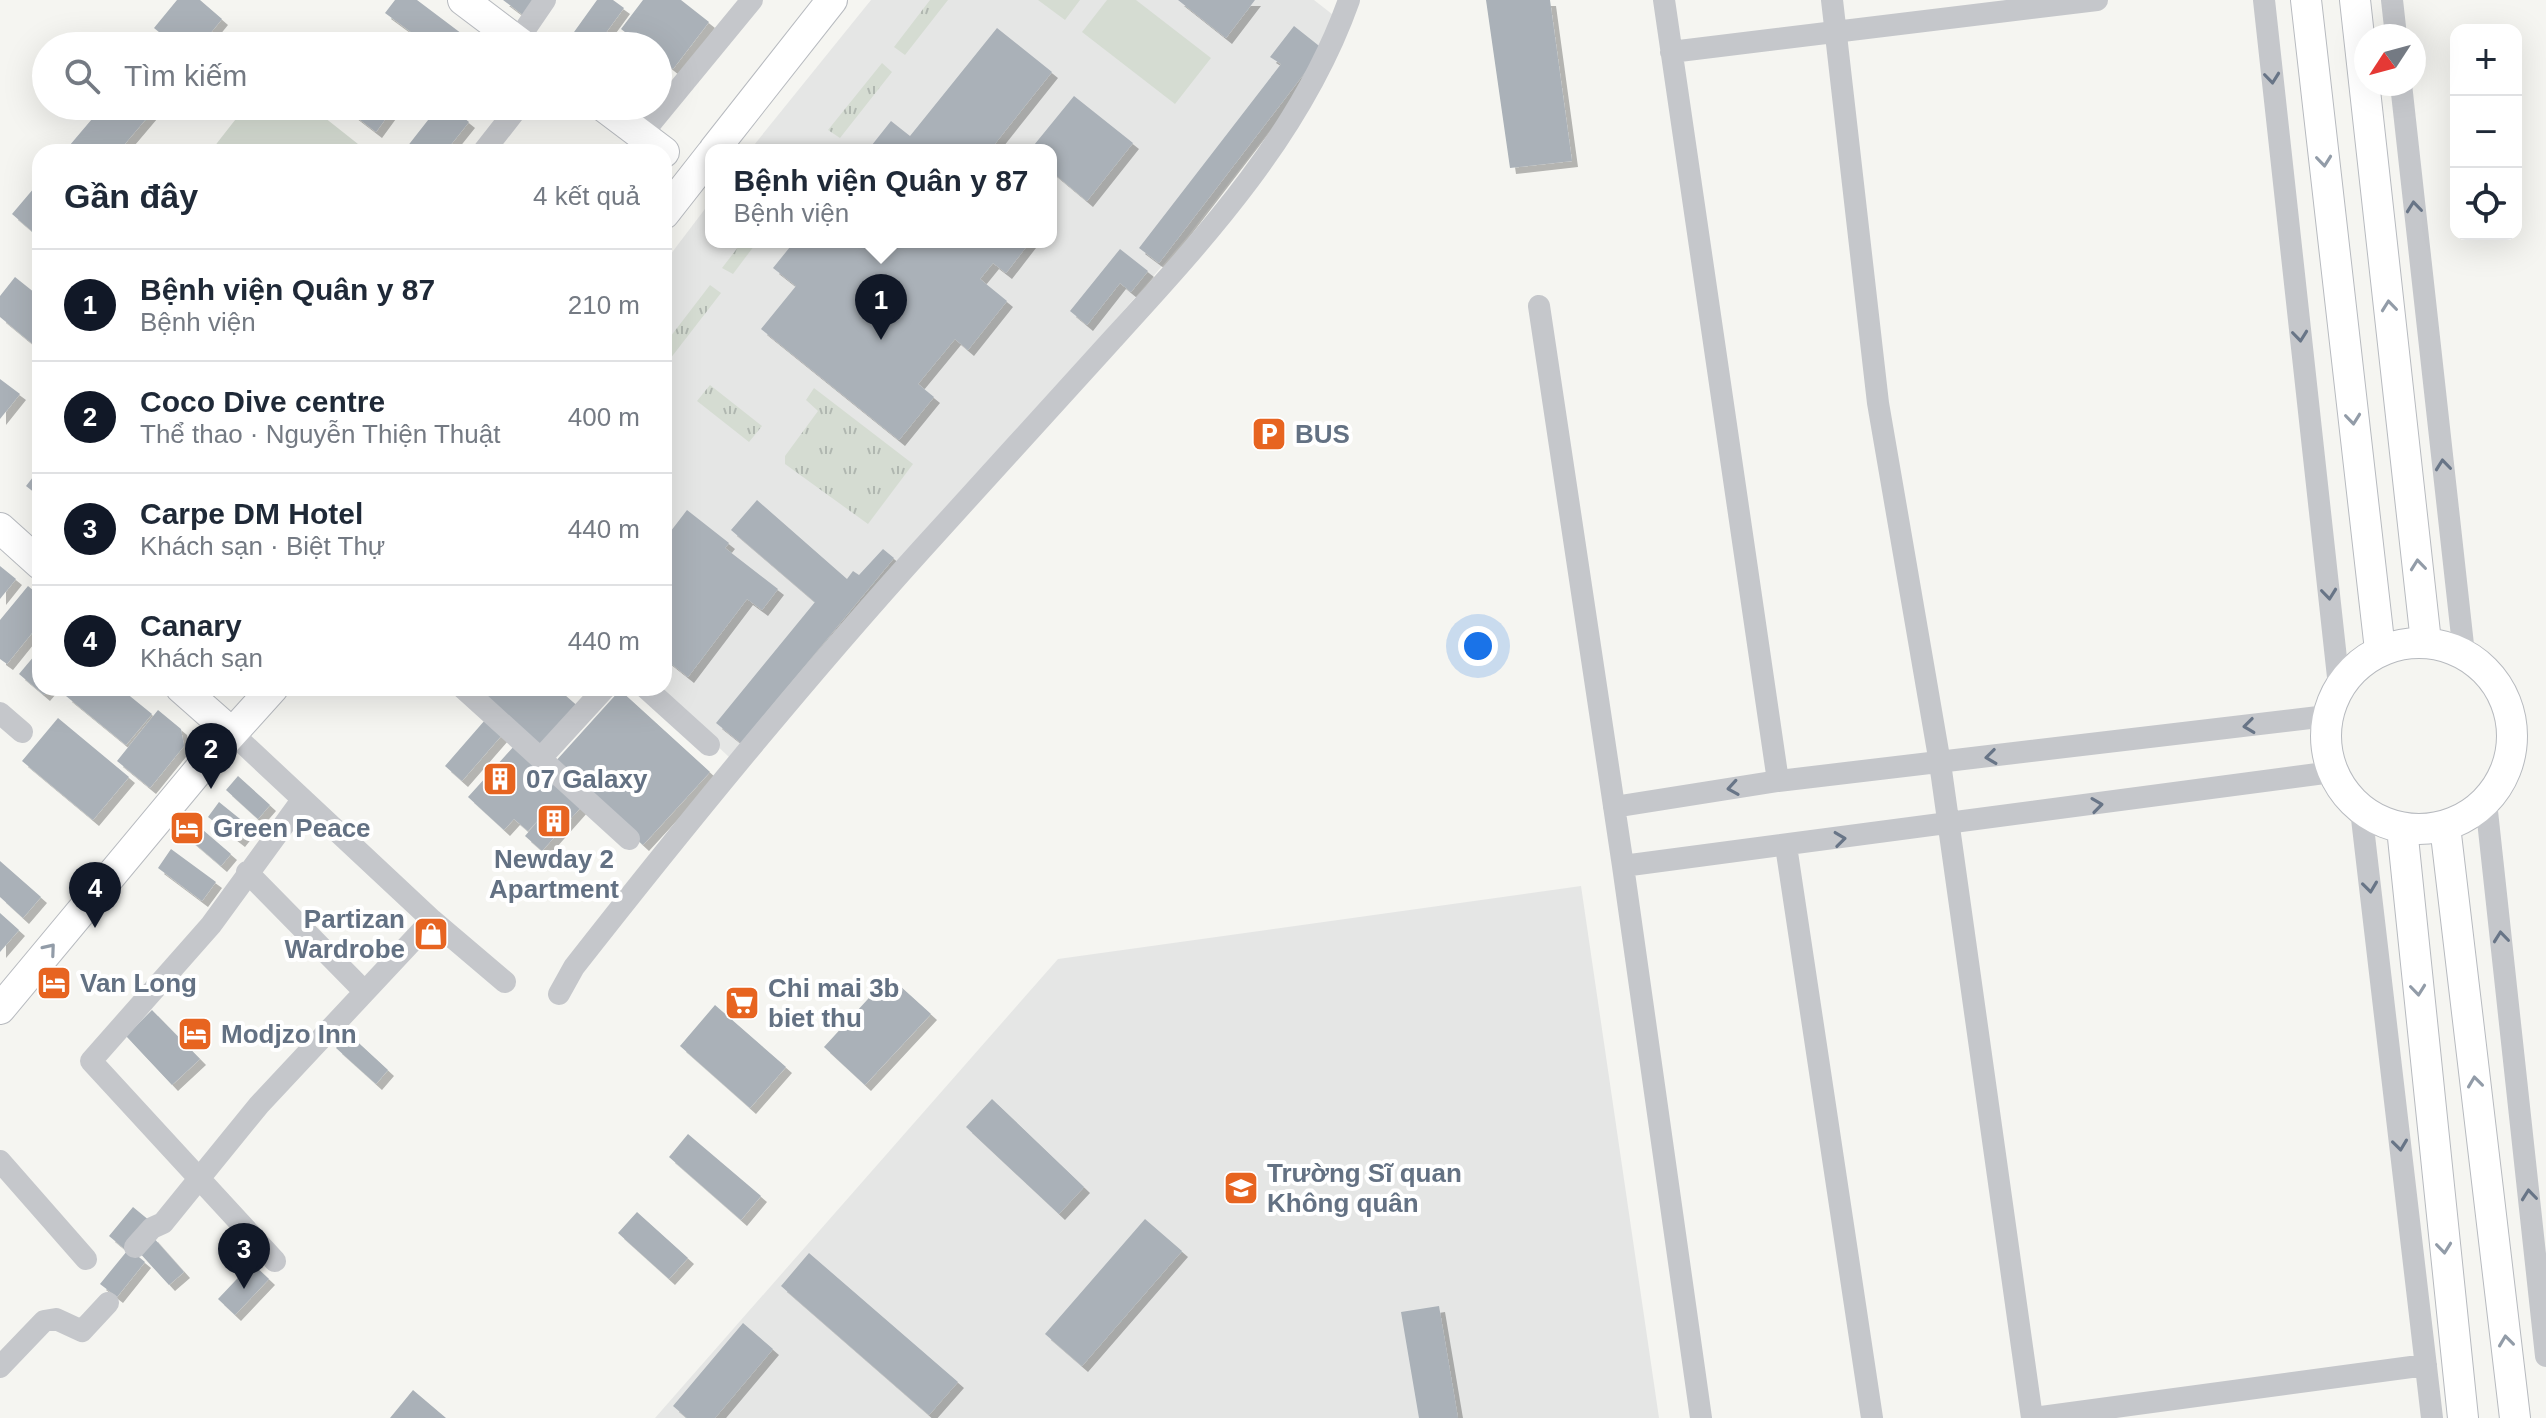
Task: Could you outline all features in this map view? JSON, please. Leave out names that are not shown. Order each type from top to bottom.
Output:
[{"type":"street","points":[[463,0],[505,32]]},
{"type":"street","points":[[526,32],[545,0]]},
{"type":"street","points":[[657,144],[752,0]]},
{"type":"street","points":[[719,144],[832,0]]},
{"type":"street","points":[[559,994],[574,967],[705,801],[852,626],[1161,286],[1233,201],[1313,83],[1349,0]]},
{"type":"street","points":[[1664,0],[1778,781]]},
{"type":"street","points":[[1832,0],[1878,403],[1940,763],[2033,1418],[2426,1365]]},
{"type":"street","points":[[1671,52],[2097,0]]},
{"type":"street","points":[[2264,0],[2339,686]]},
{"type":"street","points":[[2306,0],[2380,650]]},
{"type":"street","points":[[2355,0],[2426,642]]},
{"type":"street","points":[[2392,0],[2395,24]]},
{"type":"street","points":[[2402,96],[2464,654]]},
{"type":"street","points":[[489,144],[508,120]]},
{"type":"street","points":[[622,120],[653,144]]},
{"type":"street","points":[[672,150],[705,160]]},
{"type":"street","points":[[672,204],[705,161]]},
{"type":"street","points":[[1539,306],[1701,1418]]},
{"type":"street","points":[[0,528],[32,557]]},
{"type":"street","points":[[2426,642],[2464,654],[2487,672],[2503,695],[2511,723],[2511,751],[2503,779],[2486,802],[2468,817],[2445,826],[2402,828],[2380,822],[2361,810],[2344,793],[2332,772],[2325,745],[2327,716],[2339,686],[2357,665],[2380,650],[2403,643],[2426,642]]},
{"type":"street","points":[[190,696],[432,920],[505,982]]},
{"type":"street","points":[[0,1009],[266,696]]},
{"type":"street","points":[[472,696],[629,839]]},
{"type":"street","points":[[541,758],[598,696]]},
{"type":"street","points":[[655,696],[709,745]]},
{"type":"street","points":[[0,713],[22,732]]},
{"type":"street","points":[[1614,807],[1778,781],[2327,716]]},
{"type":"street","points":[[1623,866],[1948,826],[2332,772]]},
{"type":"street","points":[[275,1261],[196,1179],[91,1061],[211,925],[302,800]]},
{"type":"street","points":[[2486,802],[2546,1356]]},
{"type":"street","points":[[2361,810],[2432,1418]]},
{"type":"street","points":[[2445,826],[2515,1418]]},
{"type":"street","points":[[2402,828],[2463,1418]]},
{"type":"street","points":[[1786,846],[1872,1418]]},
{"type":"street","points":[[247,872],[363,990]]},
{"type":"street","points":[[135,1247],[152,1228],[163,1223],[196,1179],[363,990],[432,920]]},
{"type":"street","points":[[0,1161],[86,1259]]},
{"type":"street","points":[[0,1367],[44,1321],[56,1319],[82,1331],[108,1303]]},
{"type":"shaded area","points":[[871,0],[1314,0],[1337,18],[1284,112],[1187,237],[1033,416],[729,757],[664,696],[672,696],[672,252],[705,209],[705,248],[1057,248],[1057,144],[755,144]]},
{"type":"shaded area","name":"Trường Sĩ quan Không quân","points":[[1581,886],[1659,1418],[655,1418],[1058,959]]},
{"type":"green space","points":[[930,0],[948,0],[905,55],[894,47]]},
{"type":"green space","points":[[1038,0],[1080,0],[1065,20]]},
{"type":"green space","points":[[1107,0],[1136,0],[1211,58],[1175,104],[1082,32]]},
{"type":"green space","points":[[882,63],[892,72],[840,138],[828,130]]},
{"type":"green space","points":[[235,120],[328,120],[358,144],[216,144]]},
{"type":"green space","points":[[737,248],[752,248],[733,274],[722,268]]},
{"type":"green space","points":[[710,285],[721,293],[672,356],[672,335]]},
{"type":"green space","points":[[710,385],[762,426],[749,442],[697,401]]},
{"type":"green space","points":[[814,388],[913,464],[868,524],[785,464],[785,456],[818,411],[806,400]]},
{"type":"building","points":[[177,0],[200,0],[222,19],[211,32],[159,32],[154,28]]},
{"type":"building","points":[[395,0],[417,0],[459,32],[411,32],[385,13]]},
{"type":"building","points":[[503,0],[540,0],[527,18]]},
{"type":"building","points":[[597,0],[613,0],[624,8],[606,32],[574,32]]},
{"type":"building","points":[[643,0],[681,0],[709,22],[673,69],[672,32],[625,32],[621,29]]},
{"type":"building","points":[[1178,0],[1255,0],[1226,38]]},
{"type":"building","points":[[1486,0],[1550,0],[1572,161],[1510,168]]},
{"type":"building","points":[[1294,26],[1323,49],[1159,263],[1139,248],[1281,64],[1270,57]]},
{"type":"building","points":[[997,28],[1052,72],[995,144],[873,144],[891,121],[910,136]]},
{"type":"building","points":[[1074,96],[1133,143],[1087,201],[1057,176],[1057,144],[1035,144]]},
{"type":"building","points":[[91,120],[145,120],[125,144],[71,144]]},
{"type":"building","points":[[360,120],[385,120],[376,132]]},
{"type":"building","points":[[428,120],[469,122],[451,144],[409,144]]},
{"type":"building","points":[[32,190],[32,231],[12,214]]},
{"type":"building","points":[[789,248],[1025,248],[1006,273],[993,263],[980,279],[1007,301],[968,350],[955,339],[918,384],[934,397],[899,440],[761,329],[796,286],[773,268]]},
{"type":"building","points":[[1120,249],[1148,271],[1131,292],[1120,283],[1087,325],[1070,311]]},
{"type":"building","points":[[15,277],[32,291],[32,343],[0,317],[0,296]]},
{"type":"building","points":[[0,379],[20,394],[0,419]]},
{"type":"building","points":[[757,500],[847,579],[853,571],[859,575],[883,549],[894,558],[741,743],[716,723],[815,602],[731,530]]},
{"type":"building","points":[[687,510],[729,543],[725,548],[778,589],[762,610],[747,599],[688,677],[672,664],[672,530]]},
{"type":"building","points":[[0,566],[16,579],[0,599]]},
{"type":"building","points":[[28,586],[32,589],[32,633],[7,664],[0,659],[0,620]]},
{"type":"building","points":[[32,659],[32,685],[19,674]]},
{"type":"building","points":[[66,696],[130,696],[152,714],[126,745]]},
{"type":"building","points":[[472,696],[566,696],[581,709],[540,755]]},
{"type":"building","points":[[615,696],[627,696],[710,772],[643,845],[554,763]]},
{"type":"building","points":[[158,710],[181,729],[184,746],[150,788],[117,761]]},
{"type":"building","points":[[58,718],[129,777],[93,820],[22,761]]},
{"type":"building","points":[[485,720],[502,735],[462,781],[445,766]]},
{"type":"building","points":[[515,745],[582,806],[542,851],[525,836],[543,815],[528,831],[514,819],[504,830],[468,797]]},
{"type":"building","points":[[238,776],[270,805],[258,819],[226,790]]},
{"type":"building","points":[[219,802],[250,827],[239,841],[208,817]]},
{"type":"building","points":[[196,824],[231,854],[221,866],[187,837]]},
{"type":"building","points":[[171,849],[216,882],[202,901],[158,868]]},
{"type":"building","points":[[0,861],[41,897],[23,918],[0,897]]},
{"type":"building","points":[[0,913],[19,930],[0,952]]},
{"type":"building","points":[[889,976],[931,1014],[865,1085],[824,1047]]},
{"type":"building","points":[[715,1005],[786,1067],[750,1108],[680,1046]]},
{"type":"building","points":[[152,1010],[200,1059],[172,1085],[126,1036]]},
{"type":"building","points":[[349,1034],[388,1070],[376,1084],[336,1048]]},
{"type":"building","points":[[992,1099],[1084,1187],[1059,1214],[966,1127]]},
{"type":"building","points":[[688,1134],[761,1196],[741,1220],[669,1157]]},
{"type":"building","points":[[133,1207],[150,1221],[128,1248],[145,1262],[117,1297],[100,1284],[127,1251],[109,1236]]},
{"type":"building","points":[[637,1212],[688,1258],[669,1279],[618,1233]]},
{"type":"building","points":[[1145,1219],[1182,1251],[1082,1366],[1045,1334]]},
{"type":"building","points":[[152,1236],[184,1272],[169,1285],[137,1250]]},
{"type":"building","points":[[809,1253],[958,1382],[929,1415],[781,1286]]},
{"type":"building","points":[[252,1263],[269,1279],[235,1315],[218,1299]]},
{"type":"building","points":[[1439,1306],[1458,1418],[1419,1418],[1401,1312]]},
{"type":"building","points":[[743,1323],[773,1349],[715,1418],[687,1418],[673,1406]]},
{"type":"building","points":[[413,1390],[446,1418],[390,1418]]},
{"type":"place","name":"Bệnh viện Quân y 87","points":[[881,340]]},
{"type":"place","name":"BUS","points":[[1269,434]]},
{"type":"place","name":"07 Galaxy","points":[[500,779]]},
{"type":"place","name":"Coco Dive centre","points":[[211,789]]},
{"type":"place","name":"Newday 2 Apartment","points":[[554,821]]},
{"type":"place","name":"Green Peace","points":[[187,828]]},
{"type":"place","name":"Canary","points":[[95,928]]},
{"type":"place","name":"Partizan Wardrobe","points":[[431,934]]},
{"type":"place","name":"Van Long","points":[[54,983]]},
{"type":"place","name":"Chi mai 3b biet thu","points":[[742,1003]]},
{"type":"place","name":"Modjzo Inn","points":[[195,1034]]},
{"type":"place","name":"Trường Sĩ quan Không quân","points":[[1241,1188]]},
{"type":"place","name":"Carpe DM Hotel","points":[[244,1289]]}]
